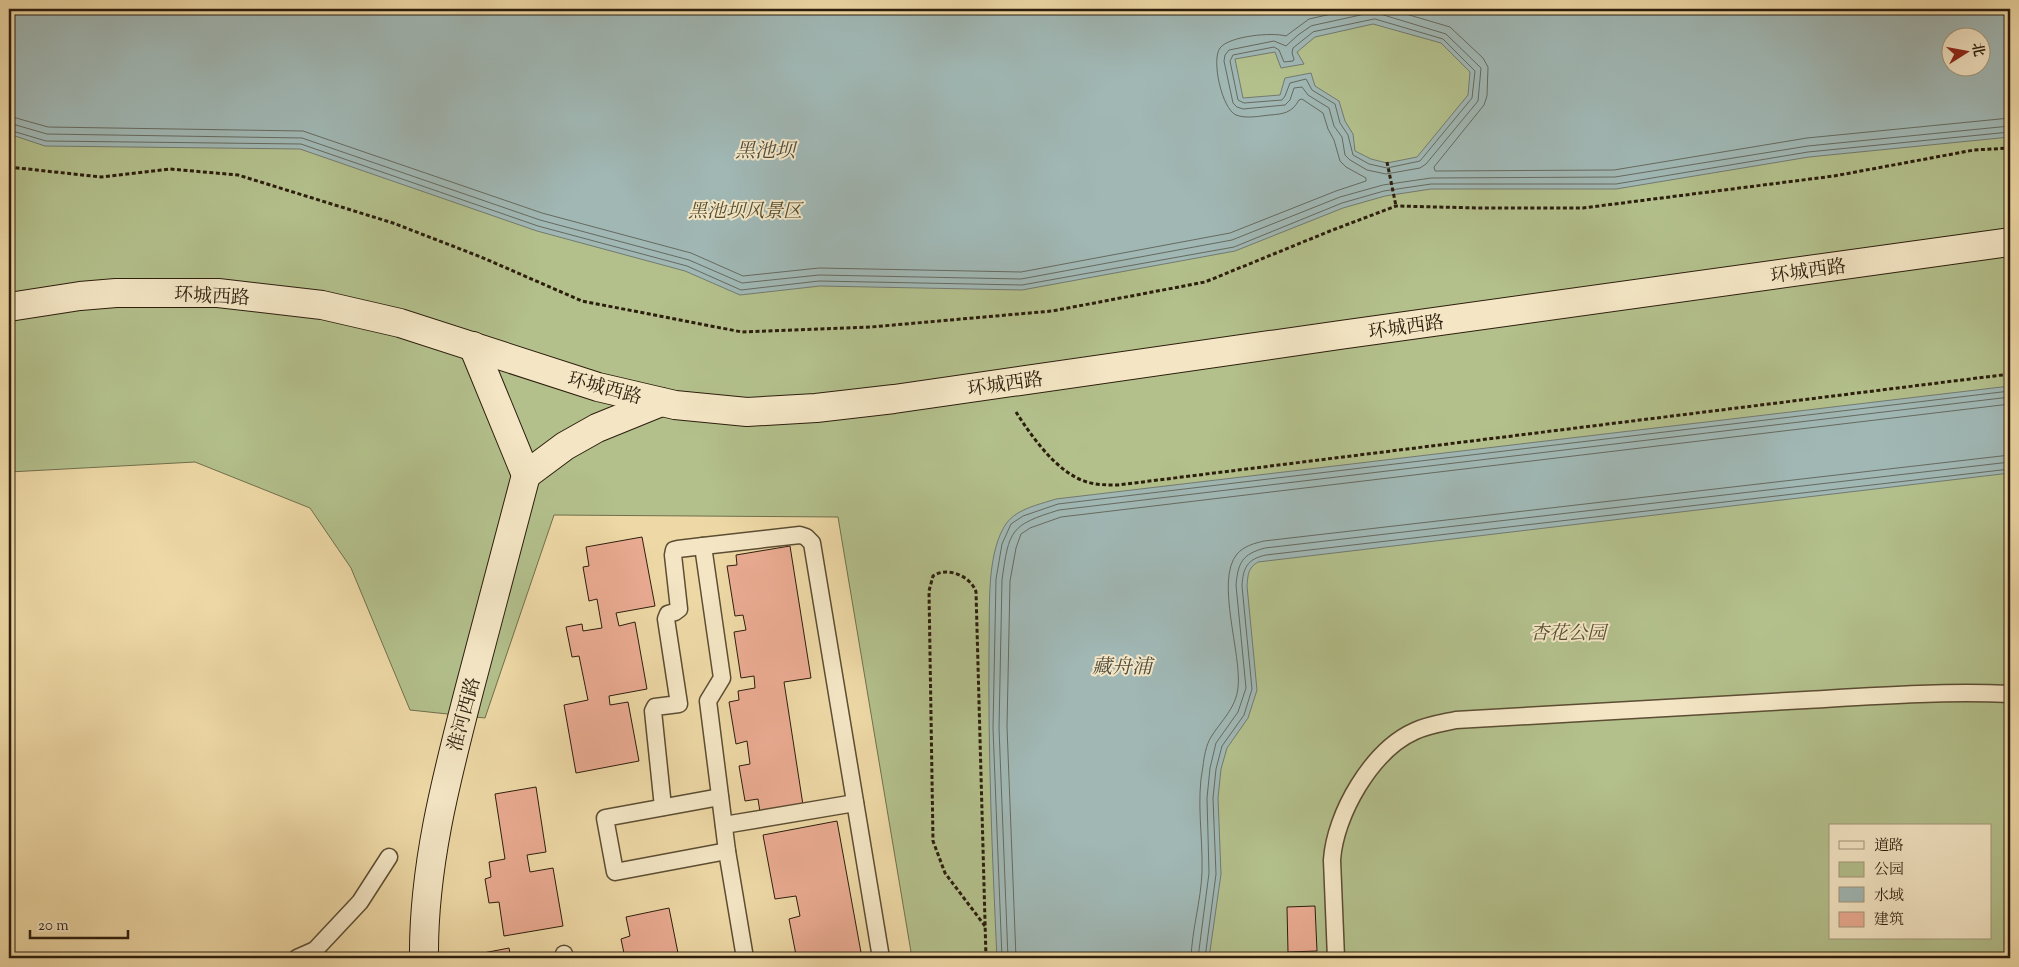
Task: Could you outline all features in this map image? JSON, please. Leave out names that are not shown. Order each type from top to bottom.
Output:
[{"type":"street","name":"环城西路","points":[[9,307],[80,296],[116,293],[218,293],[322,305],[400,323],[598,387],[661,402],[747,412],[806,409],[894,399],[2010,242]]},
{"type":"street","points":[[473,346],[526,475],[566,446],[597,428],[661,402]]},
{"type":"street","name":"淮河西路","points":[[424,958],[423,931],[429,873],[449,766],[526,475]]},
{"type":"lane","points":[[679,704],[666,619],[668,614],[679,609],[672,554],[674,550],[800,535],[806,537],[812,543],[881,958]]},
{"type":"lane","points":[[703,546],[722,678],[708,701],[727,851],[745,958]]},
{"type":"lane","points":[[1336,958],[1332,860],[1333,847],[1340,822],[1350,799],[1380,758],[1397,742],[1413,731],[1432,724],[1456,720],[1664,707],[1978,692],[2010,694]]},
{"type":"lane","points":[[663,807],[654,710],[659,706],[708,701]]},
{"type":"lane","points":[[720,797],[605,818],[615,872],[727,851]]},
{"type":"lane","points":[[724,825],[855,803]]},
{"type":"lane","points":[[297,958],[315,954],[360,902],[389,857]]},
{"type":"path","points":[[9,167],[101,177],[170,169],[238,175],[392,223],[582,301],[742,332],[871,327],[1052,311],[1205,282],[1396,206],[1582,208],[1834,176],[1974,150],[2010,148]]},
{"type":"path","points":[[1388,162],[1396,206]]},
{"type":"path","points":[[998,384],[1033,438],[1068,474],[1086,482],[1118,485],[2010,374]]},
{"type":"path","points":[[984,926],[945,873],[933,841],[929,592],[933,576],[942,572],[956,573],[973,585],[976,592],[986,958]]},
{"type":"green space","points":[[9,9],[2010,9],[2010,958],[912,958],[838,517],[554,515],[485,718],[410,710],[351,568],[310,508],[195,462],[9,472]]},
{"type":"water","name":"黑池坝","points":[[9,9],[2010,9],[2010,137],[1809,157],[1616,189],[1431,189],[1385,196],[1343,208],[1235,251],[1022,290],[820,286],[740,295],[685,271],[537,231],[300,149],[45,146],[9,134]],"holes":[[[1373,24],[1441,43],[1470,72],[1468,95],[1417,157],[1387,163],[1371,159],[1355,151],[1353,134],[1345,121],[1339,101],[1315,86],[1311,73],[1285,78],[1280,95],[1243,98],[1235,59],[1275,52],[1281,68],[1304,64],[1297,52],[1315,37]]]},
{"type":"water","name":"藏舟浦","points":[[2010,386],[2010,473],[1258,562],[1249,572],[1247,586],[1257,690],[1248,718],[1227,748],[1221,769],[1218,798],[1221,874],[1209,958],[997,958],[990,763],[990,585],[998,540],[1008,521],[1020,512],[1056,499]]},
{"type":"building","points":[[642,537],[655,606],[616,613],[619,626],[635,622],[647,689],[609,696],[610,705],[628,702],[639,761],[576,773],[564,705],[588,700],[579,656],[572,657],[566,627],[582,624],[583,631],[602,628],[597,599],[589,601],[583,567],[589,566],[586,547]]},
{"type":"building","points":[[790,546],[811,678],[784,682],[803,805],[760,812],[758,799],[745,801],[739,766],[750,764],[747,741],[736,744],[729,702],[739,700],[738,691],[755,688],[754,676],[741,678],[734,632],[746,630],[743,615],[735,616],[727,566],[737,565],[736,555]]},
{"type":"building","points":[[536,787],[546,852],[527,855],[530,872],[553,868],[563,926],[504,936],[499,902],[489,903],[485,879],[491,877],[489,862],[505,859],[495,794]]},
{"type":"building","points":[[837,821],[862,958],[807,958],[806,953],[796,955],[789,919],[800,916],[796,896],[775,899],[763,835]]},
{"type":"building","points":[[1315,906],[1317,951],[1288,952],[1287,907]]},
{"type":"building","points":[[669,908],[679,958],[625,958],[621,939],[630,936],[626,917]]},
{"type":"building","points":[[509,948],[511,958],[478,958],[478,954]]},
{"type":"park label","name":"黑池坝风景区","points":[[745,210]]},
{"type":"park label","name":"杏花公园","points":[[1568,632]]}]
